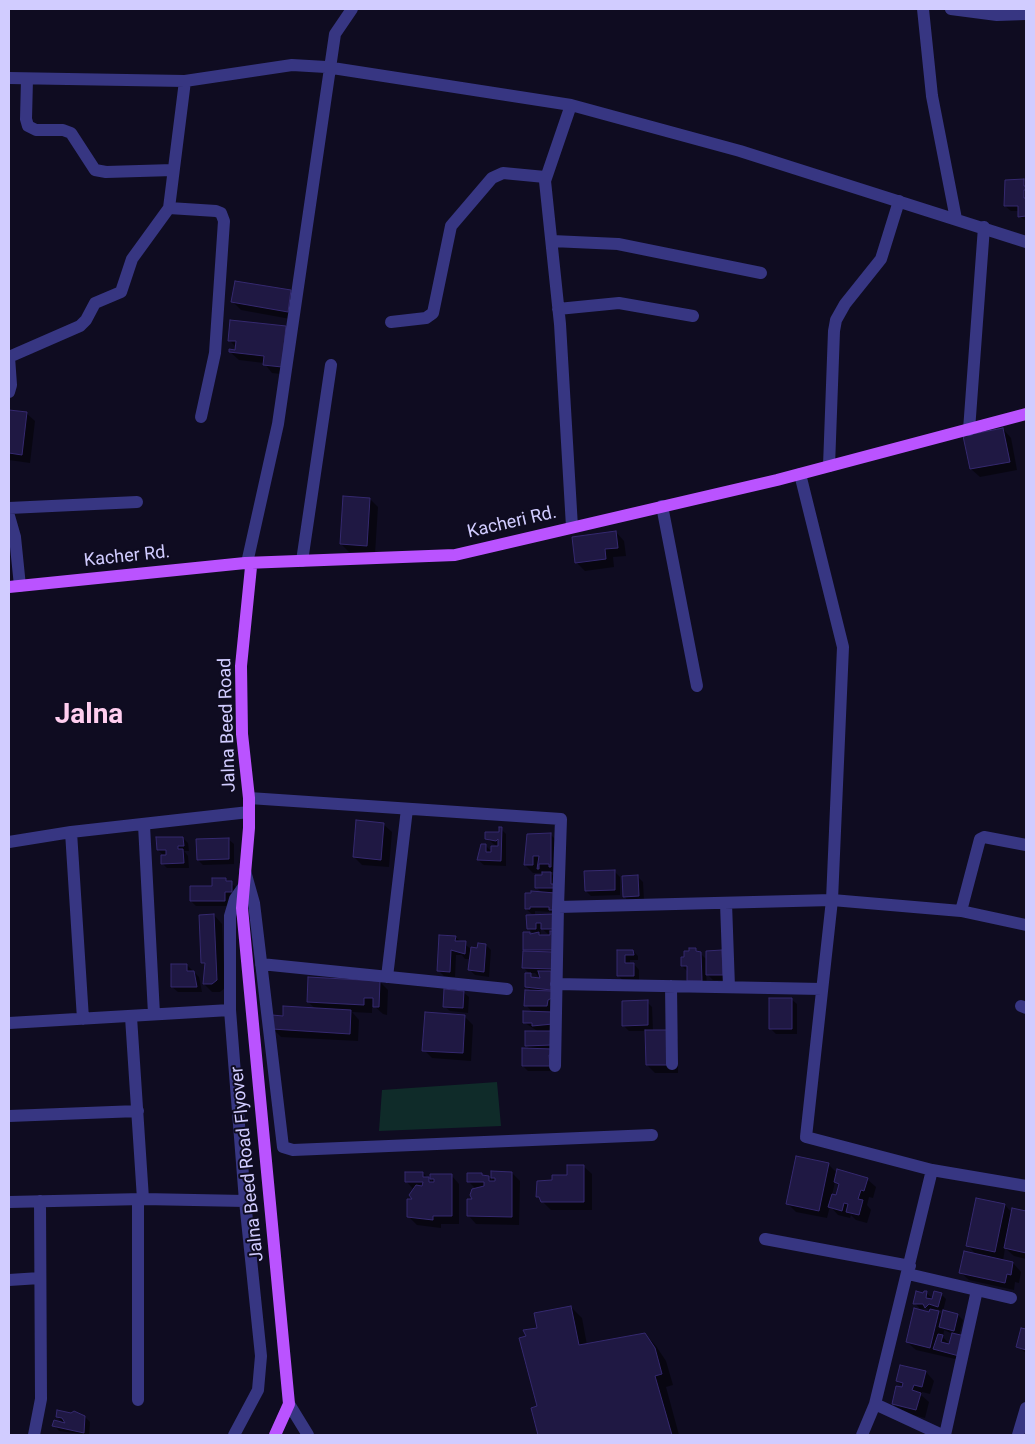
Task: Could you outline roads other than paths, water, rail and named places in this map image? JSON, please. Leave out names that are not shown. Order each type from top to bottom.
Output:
[{"type":"main road","name":"Kacheri Rd.","points":[[248,563],[455,555],[777,480],[1026,414]]},
{"type":"main road","name":"Kacher Rd.","points":[[14,587],[248,563]]},
{"type":"main road","name":"Jalna Beed Road","points":[[244,886],[248,798],[242,734],[241,666],[251,567],[248,563]]},
{"type":"main road","name":"Jalna Beed Road Flyover","points":[[244,886],[244,929],[289,1404],[275,1435]]},
{"type":"street","points":[[248,563],[278,424],[335,34],[352,9]]},
{"type":"street","points":[[923,9],[932,96],[956,219]]},
{"type":"street","points":[[951,9],[997,15],[1026,14]]},
{"type":"street","points":[[9,78],[185,81],[292,65],[331,67],[571,105],[740,151],[984,227],[1026,242]]},
{"type":"street","points":[[27,79],[26,119],[28,126],[36,130],[63,130],[72,133],[95,170],[106,172],[173,170]]},
{"type":"street","points":[[9,392],[11,385],[9,357],[80,326],[86,320],[95,303],[121,292],[132,259],[168,208],[185,81]]},
{"type":"street","points":[[571,105],[546,177],[558,309],[572,527]]},
{"type":"street","points":[[391,322],[426,318],[433,313],[451,226],[492,178],[503,173],[546,177]]},
{"type":"street","points":[[829,466],[836,320],[845,304],[881,259],[899,201]]},
{"type":"street","points":[[168,208],[216,211],[221,213],[224,222],[215,353],[200,417]]},
{"type":"street","points":[[969,430],[984,227]]},
{"type":"street","points":[[552,241],[618,244],[761,273]]},
{"type":"street","points":[[558,309],[619,303],[693,316]]},
{"type":"street","points":[[302,561],[331,365]]},
{"type":"street","points":[[800,474],[843,647],[832,900],[806,1138],[932,1170],[1026,1186]]},
{"type":"street","points":[[9,508],[137,502]]},
{"type":"street","points":[[662,506],[697,686]]},
{"type":"street","points":[[9,516],[15,537],[14,587]]},
{"type":"street","points":[[248,798],[561,819],[555,1066]]},
{"type":"street","points":[[387,977],[407,809]]},
{"type":"street","points":[[9,842],[71,832],[248,812]]},
{"type":"street","points":[[144,825],[154,1014]]},
{"type":"street","points":[[71,832],[83,1019]]},
{"type":"street","points":[[961,912],[980,839],[984,837],[1026,845]]},
{"type":"street","points":[[245,871],[253,894],[280,1138],[283,1147],[287,1149],[652,1135]]},
{"type":"street","points":[[234,1435],[258,1390],[261,1356],[245,1201],[230,1010],[230,916],[235,899],[244,886]]},
{"type":"street","points":[[558,907],[832,900],[961,912],[1026,925]]},
{"type":"street","points":[[726,903],[729,987]]},
{"type":"street","points":[[261,964],[507,990]]},
{"type":"street","points":[[556,984],[822,989]]},
{"type":"street","points":[[671,986],[672,1064]]},
{"type":"street","points":[[9,1023],[230,1010]]},
{"type":"street","points":[[131,1017],[138,1111],[141,1200],[138,1400]]},
{"type":"street","points":[[9,1116],[138,1111]]},
{"type":"street","points":[[862,1435],[875,1404],[932,1170]]},
{"type":"street","points":[[34,1435],[41,1399],[40,1201]]},
{"type":"street","points":[[9,1202],[245,1201]]},
{"type":"street","points":[[764,1239],[909,1270],[1011,1298]]},
{"type":"street","points":[[9,1280],[40,1278]]},
{"type":"street","points":[[875,1404],[943,1435],[977,1290]]},
{"type":"street","points":[[289,1404],[308,1435]]},
{"type":"street","points":[[1018,1435],[1026,1408]]},
{"type":"district","name":"Jalna","points":[[89,716]]}]
